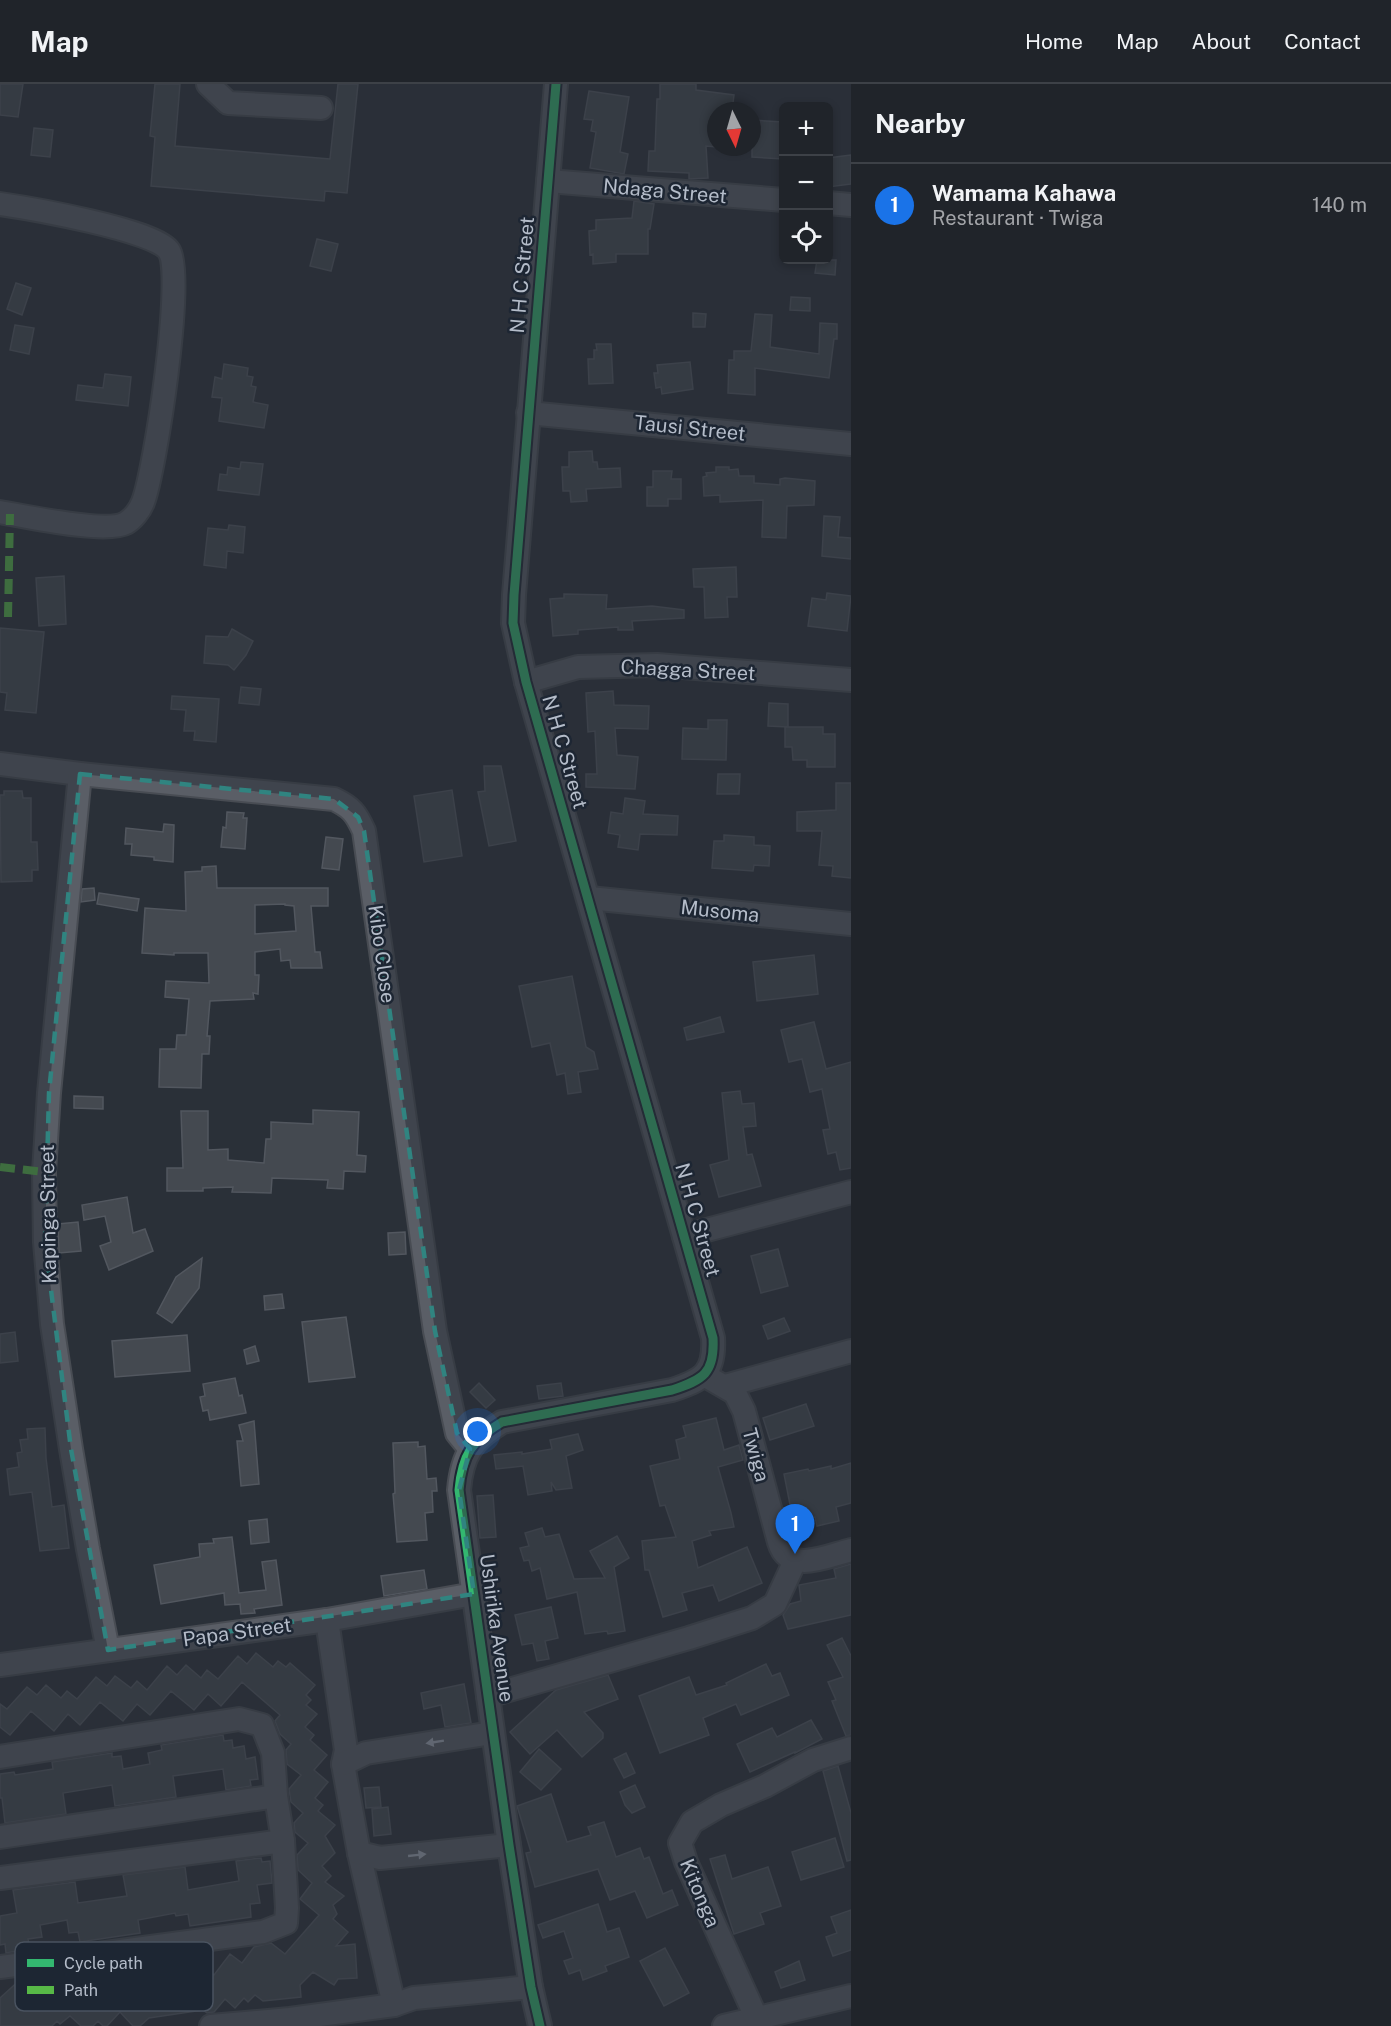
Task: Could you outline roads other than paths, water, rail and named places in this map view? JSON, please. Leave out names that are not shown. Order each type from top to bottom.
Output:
[{"type":"street","points":[[208,84],[228,103],[321,108]]},
{"type":"street","name":"N H C Street","points":[[556,84],[513,623],[526,682],[713,1338],[712,1363],[704,1375]]},
{"type":"street","name":"Ndaga Street","points":[[548,181],[779,200]]},
{"type":"street","points":[[833,203],[851,205]]},
{"type":"street","points":[[0,204],[79,218],[150,238],[169,250],[174,266],[171,337],[156,443],[149,482],[138,511],[125,524],[111,527],[0,512]]},
{"type":"street","name":"Tausi Street","points":[[528,413],[851,444]]},
{"type":"street","name":"Chagga Street","points":[[526,682],[578,668],[657,665],[851,680]]},
{"type":"street","name":"Kibo Close","points":[[0,764],[334,799],[348,806],[358,817],[364,831],[435,1331],[457,1433],[470,1449]]},
{"type":"street","name":"Kapinga Street","points":[[80,774],[49,1093],[44,1172],[45,1242],[52,1324],[71,1449],[108,1650]]},
{"type":"street","name":"Musoma","points":[[589,898],[851,924]]},
{"type":"street","points":[[684,1236],[851,1192]]},
{"type":"street","points":[[725,1386],[851,1351]]},
{"type":"street","name":"Ushirika Avenue","points":[[540,2026],[531,1987],[492,1733],[459,1490],[461,1469],[470,1449],[484,1433],[502,1422],[672,1390],[694,1383],[704,1375]]},
{"type":"street","name":"Twiga","points":[[704,1375],[735,1393],[744,1411],[781,1549],[792,1560]]},
{"type":"street","points":[[488,1696],[752,1618],[775,1604],[794,1563],[792,1560],[807,1561],[851,1551]]},
{"type":"street","name":"Papa Street","points":[[0,1665],[327,1620],[474,1594]]},
{"type":"street","points":[[327,1620],[346,1750],[343,1764],[359,1853],[394,2005]]},
{"type":"street","points":[[0,1757],[239,1719],[262,1725],[273,1753],[276,1797],[283,1841],[286,1923],[263,1932],[188,1942]]},
{"type":"street","points":[[343,1764],[366,1753],[492,1733]]},
{"type":"street","name":"Kitonga","points":[[758,2022],[686,1862],[680,1843],[693,1822],[721,1805],[765,1786],[813,1760],[851,1748]]},
{"type":"street","points":[[0,1838],[276,1797]]},
{"type":"street","points":[[0,1878],[283,1841]]},
{"type":"street","points":[[359,1853],[380,1858],[509,1845]]},
{"type":"street","points":[[0,1967],[15,1965]]},
{"type":"street","points":[[219,2026],[394,2005],[414,1998],[531,1987]]},
{"type":"street","points":[[724,2026],[758,2022],[851,1996]]},
{"type":"place","name":"Wamama Kahawa","points":[[795,1554]]}]
